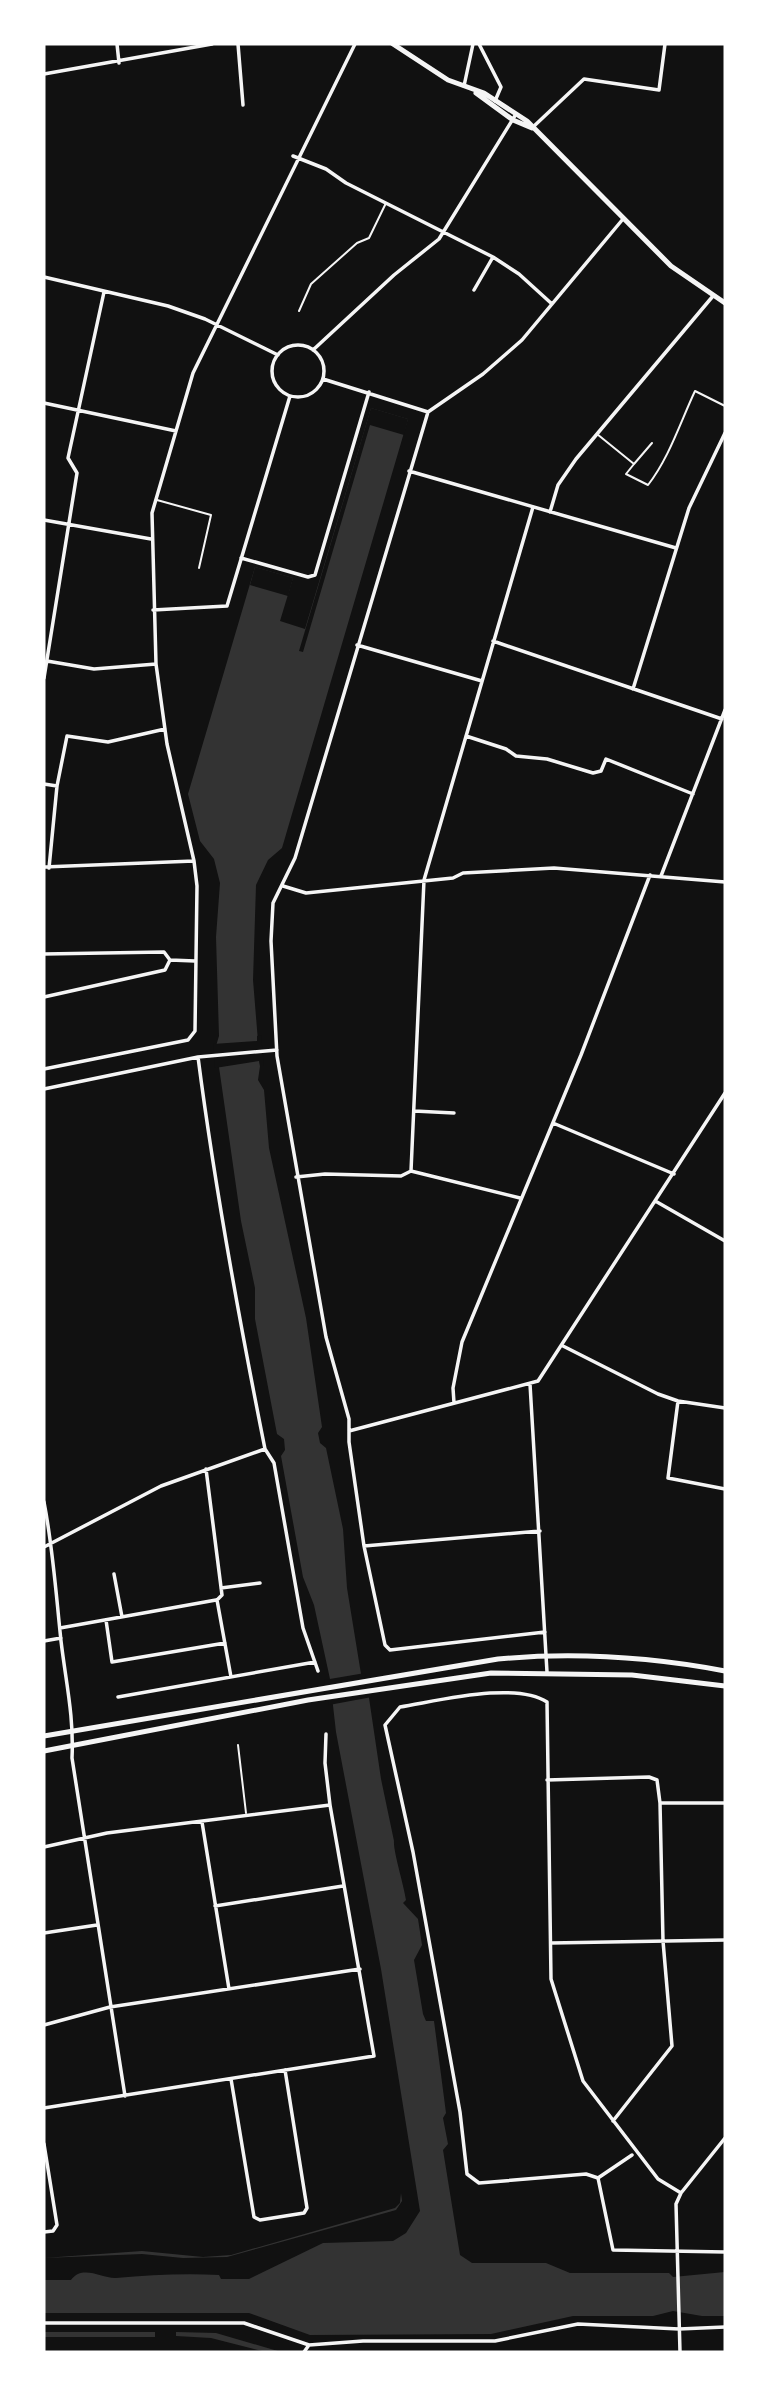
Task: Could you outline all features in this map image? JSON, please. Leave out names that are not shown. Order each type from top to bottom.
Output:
[{"type":"main road","points":[[393,44],[532,128],[671,266],[725,303]]},
{"type":"main road","points":[[44,1736],[499,1658],[547,1656],[673,1661],[725,1671]]},
{"type":"main road","points":[[44,1751],[308,1700],[491,1673],[632,1675],[725,1686]]},
{"type":"street","points":[[117,44],[119,63]]},
{"type":"street","points":[[44,74],[119,63],[212,44]]},
{"type":"street","points":[[238,44],[243,105]]},
{"type":"street","points":[[44,1069],[193,1037],[196,1028],[197,886],[194,861],[164,729],[156,664],[151,539],[157,500],[192,373],[355,44]]},
{"type":"street","points":[[465,88],[463,81],[473,44]]},
{"type":"street","points":[[479,44],[501,87],[494,103]]},
{"type":"street","points":[[532,128],[584,79],[659,90],[665,44]]},
{"type":"street","points":[[313,350],[443,232],[515,117]]},
{"type":"street","points":[[293,156],[300,157],[493,257],[520,274],[552,304]]},
{"type":"street","points":[[545,1632],[390,1650],[382,1636],[364,1546],[349,1419],[326,1337],[296,1177],[277,1050],[271,941],[273,903],[295,858],[428,412],[483,374],[522,340],[624,218]]},
{"type":"street","points":[[474,290],[493,257]]},
{"type":"street","points":[[44,277],[168,306],[216,324],[278,355]]},
{"type":"street","points":[[44,678],[78,473],[68,458],[104,292]]},
{"type":"street","points":[[550,512],[558,485],[596,433],[609,423],[713,296]]},
{"type":"street","points":[[295,345],[313,350],[323,363],[323,379],[310,394],[290,396],[280,390],[273,378],[273,367],[278,355],[295,345]]},
{"type":"street","points":[[323,379],[428,412]]},
{"type":"street","points":[[241,558],[308,577],[314,575],[369,393]]},
{"type":"street","points":[[153,610],[227,606],[290,396]]},
{"type":"street","points":[[44,402],[176,431]]},
{"type":"street","points":[[633,689],[694,496],[725,433]]},
{"type":"street","points":[[409,471],[676,548]]},
{"type":"street","points":[[411,1171],[424,880],[533,507]]},
{"type":"street","points":[[44,520],[151,539]]},
{"type":"street","points":[[493,641],[722,719]]},
{"type":"street","points":[[358,645],[482,681]]},
{"type":"street","points":[[47,661],[94,669],[156,664]]},
{"type":"street","points":[[661,876],[725,710]]},
{"type":"street","points":[[164,729],[108,742],[66,736],[46,867],[194,861]]},
{"type":"street","points":[[466,736],[506,749],[516,756],[547,759],[593,773],[601,771],[606,759],[693,794]]},
{"type":"street","points":[[44,784],[57,786]]},
{"type":"street","points":[[282,886],[306,893],[453,878],[463,873],[554,868],[725,882]]},
{"type":"street","points":[[454,1403],[453,1388],[462,1342],[553,1123],[650,875]]},
{"type":"street","points":[[44,954],[164,952],[170,960]]},
{"type":"street","points":[[170,960],[195,961]]},
{"type":"street","points":[[44,997],[165,970],[170,960]]},
{"type":"street","points":[[44,1089],[198,1057],[277,1050]]},
{"type":"street","points":[[198,1057],[212,1167],[265,1450],[274,1463],[303,1628],[318,1671]]},
{"type":"street","points":[[349,1431],[530,1384],[545,1374],[723,1101],[725,1093]]},
{"type":"street","points":[[414,1111],[454,1113]]},
{"type":"street","points":[[553,1123],[674,1174]]},
{"type":"street","points":[[296,1177],[325,1174],[401,1176],[411,1171],[521,1198]]},
{"type":"street","points":[[657,1202],[725,1241]]},
{"type":"street","points":[[563,1346],[678,1401],[725,1408]]},
{"type":"street","points":[[530,1384],[547,1672]]},
{"type":"street","points":[[678,1401],[668,1478],[725,1489]]},
{"type":"street","points":[[44,1547],[123,1503],[206,1469],[265,1450]]},
{"type":"street","points":[[60,1628],[217,1600],[222,1595],[206,1469]]},
{"type":"street","points":[[44,1502],[52,1542],[83,1836],[125,2096]]},
{"type":"street","points":[[364,1546],[540,1531]]},
{"type":"street","points":[[114,1574],[122,1617]]},
{"type":"street","points":[[221,1588],[260,1583]]},
{"type":"street","points":[[217,1600],[231,1677]]},
{"type":"street","points":[[106,1620],[112,1662],[225,1643]]},
{"type":"street","points":[[44,1641],[61,1638]]},
{"type":"street","points":[[118,1697],[315,1662]]},
{"type":"street","points":[[598,2178],[586,2174],[479,2183],[468,2177],[415,1858],[402,1789],[388,1745],[386,1725],[400,1707],[516,1692],[539,1696],[547,1702],[551,1943],[555,1999],[583,2081],[658,2179],[681,2193]]},
{"type":"street","points":[[44,2108],[374,2056],[330,1805],[325,1763],[326,1734]]},
{"type":"street","points":[[548,1780],[649,1777],[657,1780],[660,1786],[663,1941],[672,2046],[613,2121]]},
{"type":"street","points":[[660,1803],[725,1803]]},
{"type":"street","points":[[44,1847],[83,1836],[330,1805]]},
{"type":"street","points":[[201,1821],[229,1989]]},
{"type":"street","points":[[215,1906],[343,1886]]},
{"type":"street","points":[[44,1933],[97,1925]]},
{"type":"street","points":[[551,1943],[725,1940]]},
{"type":"street","points":[[44,2025],[110,2007],[360,1969]]},
{"type":"street","points":[[231,2079],[254,2217],[260,2220],[282,2217],[303,2213],[307,2208],[285,2070]]},
{"type":"street","points":[[680,2352],[676,2204],[681,2193],[725,2138]]},
{"type":"street","points":[[44,2144],[57,2225],[53,2231],[44,2232]]},
{"type":"street","points":[[598,2178],[632,2155]]},
{"type":"street","points":[[598,2178],[613,2250],[725,2252]]},
{"type":"street","points":[[44,2323],[244,2323],[309,2345],[363,2341],[495,2342],[560,2325],[578,2324],[679,2329],[725,2327]]},
{"type":"street","points":[[304,2352],[309,2345]]},
{"type":"lane","points":[[299,311],[311,284],[357,243],[369,237],[386,203]]},
{"type":"lane","points":[[652,443],[626,474],[648,485],[665,464],[668,446],[695,391],[725,406]]},
{"type":"lane","points":[[596,433],[634,464]]},
{"type":"lane","points":[[157,500],[211,515],[199,568]]},
{"type":"lane","points":[[238,1745],[246,1815]]},
{"type":"shaded area","points":[[371,408],[408,419],[282,848],[268,860],[256,885],[253,980],[260,1066],[258,1080],[264,1090],[269,1148],[306,1318],[322,1427],[318,1433],[320,1443],[326,1448],[343,1529],[347,1588],[361,1674],[369,1698],[381,1779],[405,1894],[406,1900],[403,1903],[418,1919],[422,1945],[414,1960],[423,2014],[426,2021],[434,2021],[446,2113],[443,2118],[448,2144],[443,2150],[460,2255],[472,2263],[546,2263],[570,2273],[669,2273],[673,2277],[725,2272],[725,2316],[702,2316],[673,2311],[653,2316],[573,2316],[491,2334],[310,2335],[249,2313],[44,2313],[44,2280],[71,2280],[81,2273],[111,2278],[193,2274],[219,2275],[221,2279],[249,2279],[323,2243],[393,2241],[406,2233],[420,2211],[381,1969],[336,1732],[330,1679],[314,1605],[303,1577],[281,1456],[285,1450],[284,1439],[277,1434],[255,1319],[255,1288],[241,1221],[216,1046],[219,1036],[216,937],[220,883],[214,859],[200,841],[188,794],[255,567],[293,578],[280,621],[305,629]]},
{"type":"shaded area","points":[[401,2193],[402,2201],[396,2210],[227,2257],[183,2258],[142,2254],[44,2258],[142,2251],[203,2257],[231,2255],[395,2208],[400,2203]]},
{"type":"shaded area","points":[[44,2332],[155,2332],[155,2337],[44,2337]]},
{"type":"shaded area","points":[[176,2332],[216,2333],[281,2352],[266,2352],[211,2338],[176,2336]]},
{"type":"pier","points":[[371,408],[408,419],[404,435],[370,425],[303,652],[299,651]]},
{"type":"pier","points":[[255,567],[293,578],[288,596],[250,585]]},
{"type":"pier","points":[[261,1035],[264,1066],[260,1066],[259,1061],[215,1068],[213,1044],[257,1041],[257,1036]]},
{"type":"pier","points":[[365,1673],[372,1697],[329,1705],[324,1680]]}]
